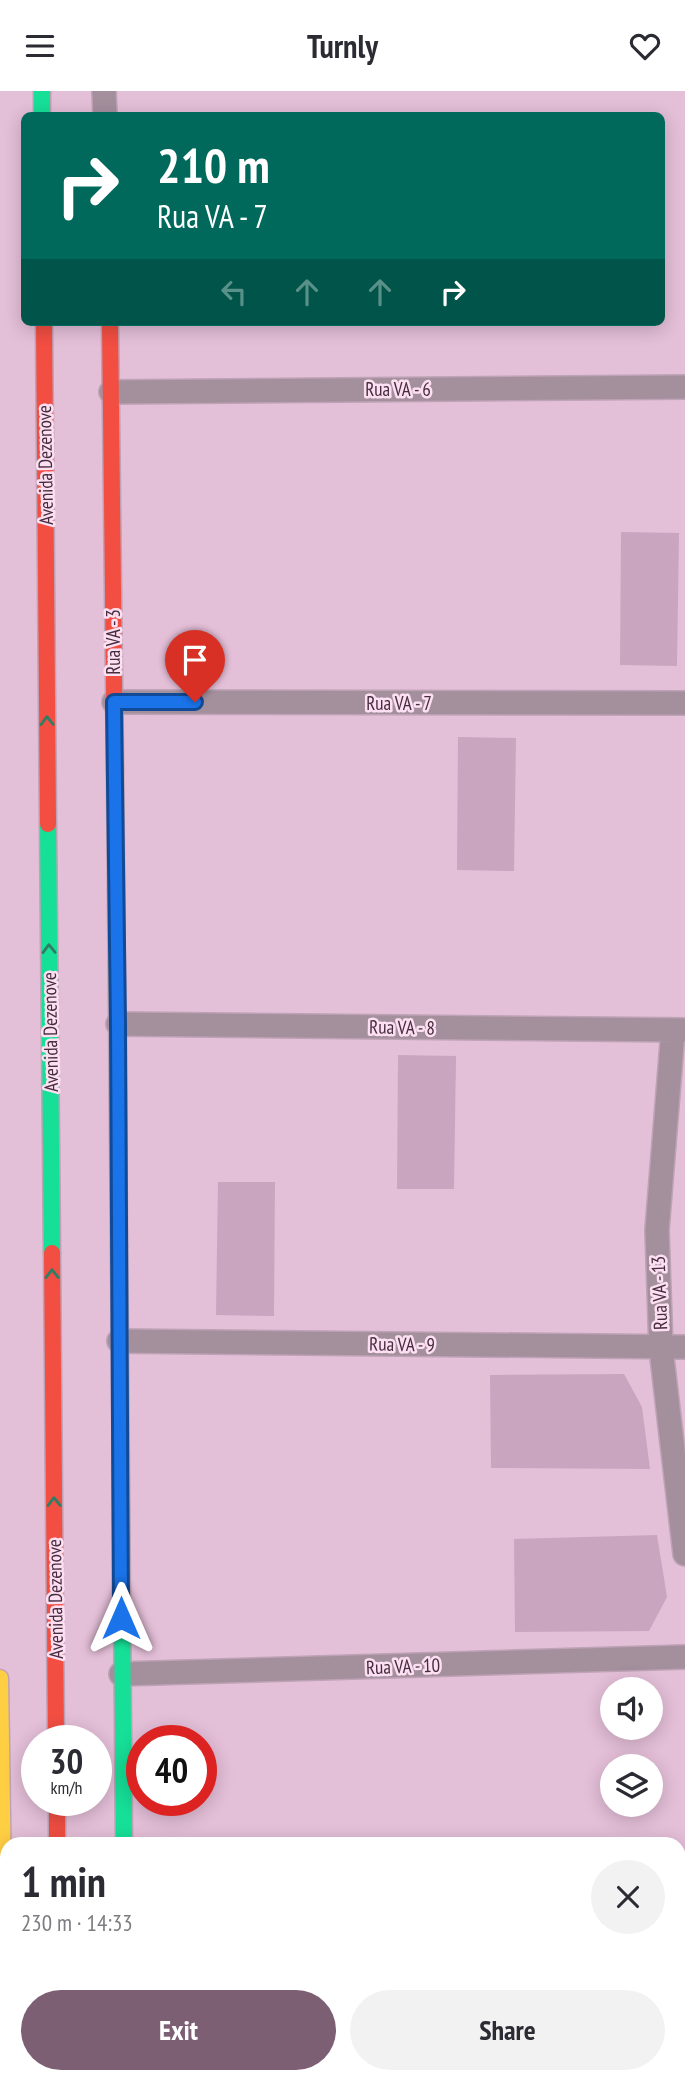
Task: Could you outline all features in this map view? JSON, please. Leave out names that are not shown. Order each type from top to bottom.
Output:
[{"type":"street","points":[[42,91],[42,112]]},
{"type":"street","points":[[104,91],[105,112]]},
{"type":"street","name":"Avenida Dezenove","points":[[44,326],[56,1725]]},
{"type":"street","name":"Rua VA - 3","points":[[110,326],[124,1837]]},
{"type":"street","name":"Rua VA - 6","points":[[111,391],[685,387]]},
{"type":"street","name":"Rua VA - 7","points":[[114,702],[685,703]]},
{"type":"street","name":"Rua VA - 8","points":[[118,1024],[679,1031]]},
{"type":"street","name":"Rua VA - 13","points":[[679,1031],[657,1230],[661,1347],[685,1555]]},
{"type":"street","name":"Rua VA - 9","points":[[119,1342],[685,1347]]},
{"type":"street","name":"Rua VA - 10","points":[[121,1674],[685,1657]]},
{"type":"street","points":[[0,1678],[2,1837]]},
{"type":"street","points":[[57,1816],[57,1837]]},
{"type":"building","points":[[621,532],[679,533],[677,666],[620,665]]},
{"type":"building","points":[[458,737],[516,738],[514,871],[457,870]]},
{"type":"building","points":[[398,1055],[456,1056],[454,1189],[397,1189]]},
{"type":"building","points":[[218,1182],[275,1182],[274,1316],[216,1315]]},
{"type":"building","points":[[624,1374],[642,1407],[650,1469],[491,1468],[490,1375]]},
{"type":"building","points":[[657,1535],[667,1597],[649,1631],[515,1632],[514,1539]]},
{"type":"traffic: fast","points":[[42,91],[42,112]]},
{"type":"traffic: fast","points":[[48,824],[52,1253]]},
{"type":"traffic: fast","points":[[119,1246],[124,1837]]},
{"type":"traffic: slow","points":[[115,769],[119,1246]]},
{"type":"traffic: slow","points":[[0,1678],[2,1837]]},
{"type":"traffic: jam","points":[[44,326],[48,824]]},
{"type":"traffic: jam","points":[[110,326],[115,769]]},
{"type":"traffic: jam","points":[[52,1253],[56,1725]]},
{"type":"traffic: jam","points":[[57,1816],[57,1837]]},
{"type":"route","points":[[121,1618],[114,702],[195,702]]}]
